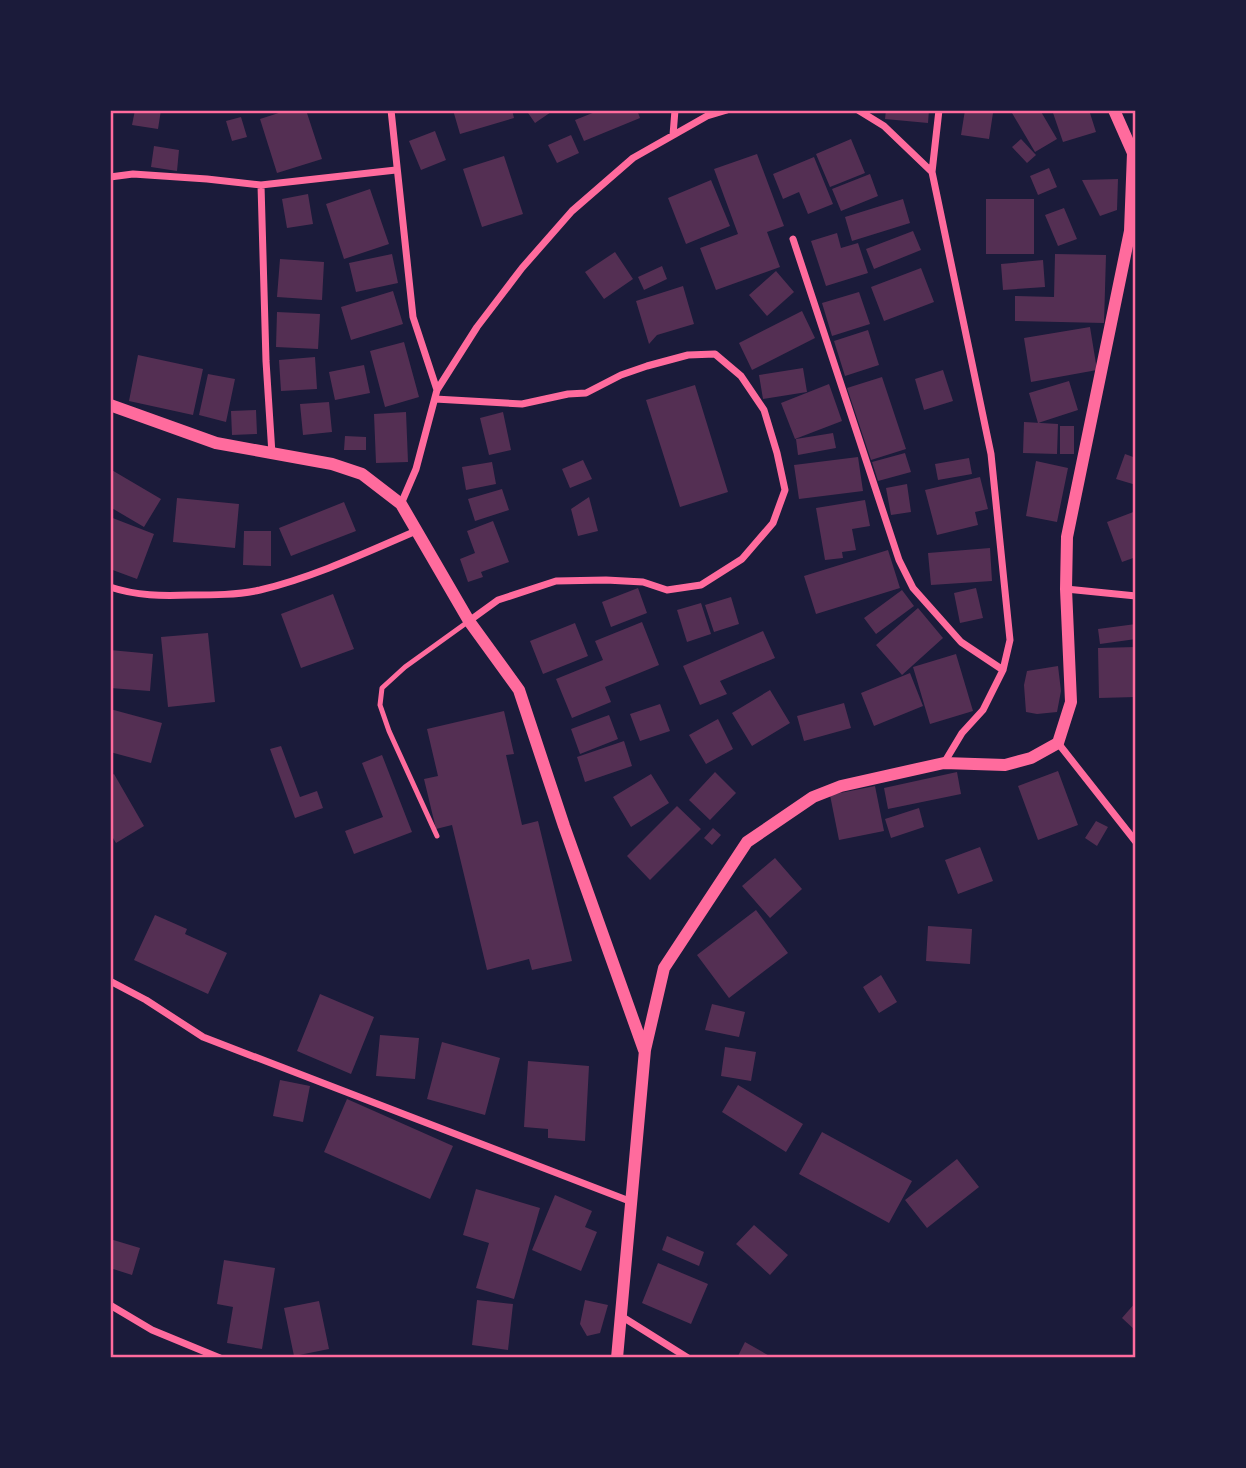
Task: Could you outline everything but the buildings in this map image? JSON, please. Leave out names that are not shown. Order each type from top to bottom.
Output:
[{"type":"street","points":[[391,110],[413,317],[437,390]]},
{"type":"street","points":[[673,135],[675,110]]},
{"type":"street","points":[[401,504],[416,469],[437,390],[477,327],[522,268],[572,211],[633,158],[707,116],[727,110]]},
{"type":"street","points":[[858,110],[884,126],[932,172]]},
{"type":"street","points":[[939,110],[932,172],[991,454],[1010,640],[1003,670],[983,710],[962,733],[944,763]]},
{"type":"street","points":[[617,1358],[645,1050],[664,968],[747,842],[813,797],[831,790],[944,763],[1005,765],[1031,758],[1058,743],[1071,702],[1066,589],[1067,537],[1130,232],[1134,153],[1114,110]]},
{"type":"street","points":[[111,175],[207,178],[261,185],[396,170]]},
{"type":"street","points":[[261,185],[266,360],[272,454]]},
{"type":"street","points":[[793,239],[899,560],[913,588],[961,642],[1003,670]]},
{"type":"street","points":[[435,399],[522,404],[568,394],[586,394],[621,375],[647,366],[688,355],[715,354],[741,376],[764,410],[785,489],[773,523],[758,541],[742,559],[701,586],[667,590],[643,582],[555,581],[498,600],[469,621]]},
{"type":"street","points":[[110,405],[216,443],[332,464],[362,474],[401,504],[469,621],[519,690],[564,826],[645,1050]]},
{"type":"street","points":[[110,587],[129,594],[164,596],[219,595],[258,590],[325,571],[416,531]]},
{"type":"street","points":[[1066,589],[1136,596]]},
{"type":"street","points":[[1058,743],[1136,842]]},
{"type":"street","points":[[110,981],[146,1000],[203,1037],[632,1202]]},
{"type":"street","points":[[110,1305],[152,1330],[220,1358]]},
{"type":"street","points":[[621,1316],[688,1358]]},
{"type":"lane","points":[[437,836],[389,731],[380,705],[382,688],[405,667],[469,621]]}]
